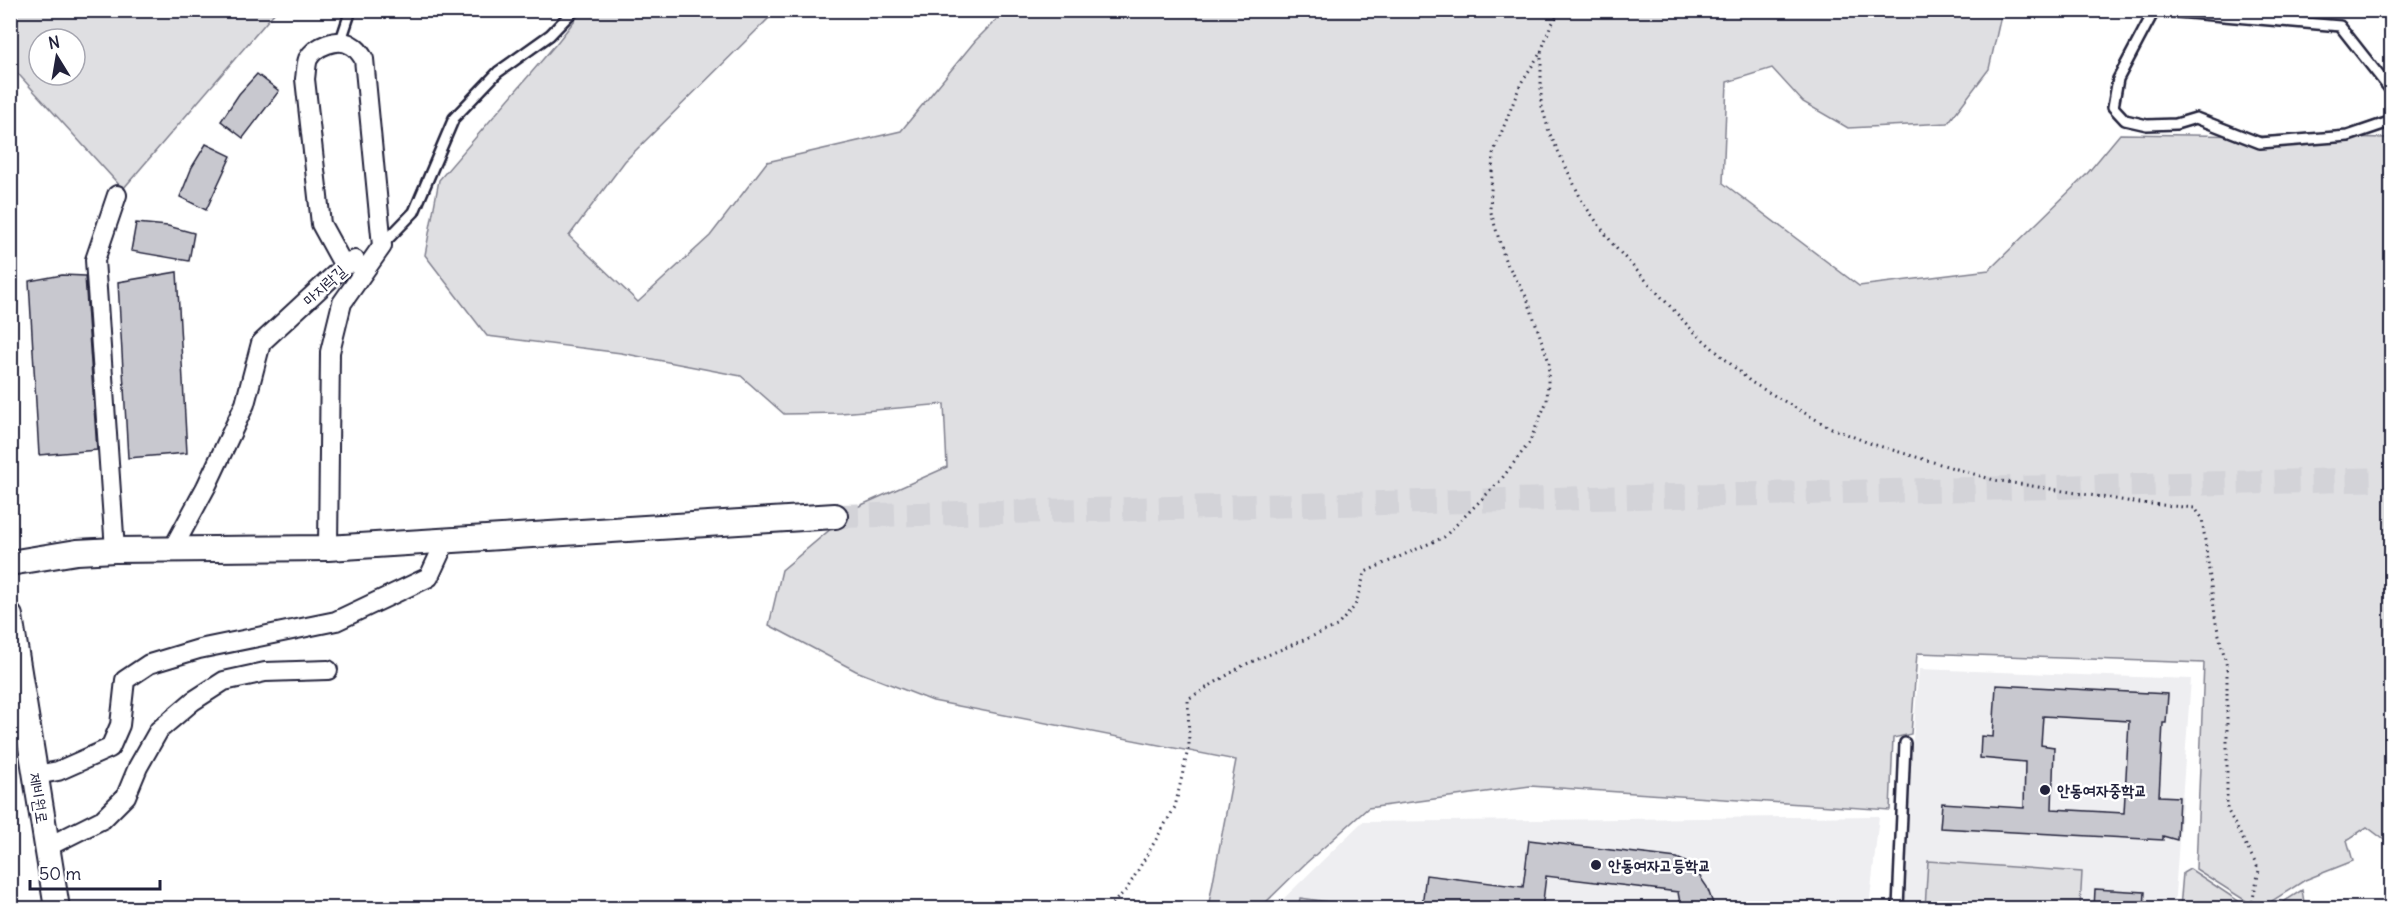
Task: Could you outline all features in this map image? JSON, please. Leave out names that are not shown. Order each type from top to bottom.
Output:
[{"type":"street","points":[[328,548],[330,352],[342,303],[382,246],[364,59],[349,43],[333,42],[322,46],[308,60],[305,79],[321,224],[344,266]]},
{"type":"street","points":[[115,550],[95,260],[117,195]]},
{"type":"street","name":"마지락길","points":[[173,548],[206,487],[244,404],[261,343],[344,266],[382,246]]},
{"type":"street","points":[[10,562],[77,552],[173,548],[328,548],[835,516]]},
{"type":"street","points":[[36,775],[58,771],[110,748],[120,725],[126,680],[149,664],[199,649],[336,621],[429,577],[446,540]]},
{"type":"street","name":"제비원로","points":[[11,616],[57,909]]},
{"type":"street","points":[[47,847],[103,819],[126,796],[138,766],[159,730],[193,701],[224,681],[265,672],[328,670]]},
{"type":"lane","points":[[340,43],[351,10]]},
{"type":"lane","name":"마지락길","points":[[382,246],[414,212],[453,117],[498,72],[550,35],[574,10]]},
{"type":"lane","points":[[2391,92],[2340,26],[2166,11],[2153,13],[2118,79],[2113,107],[2125,120],[2147,125],[2176,124],[2196,118],[2260,143],[2348,136],[2391,121]]},
{"type":"lane","points":[[1898,909],[1905,743]]},
{"type":"path","points":[[1108,909],[1127,889],[1175,807],[1189,745],[1188,699],[1244,665],[1337,626],[1355,606],[1365,572],[1444,537],[1500,481],[1528,443],[1547,401],[1549,362],[1527,298],[1505,260],[1490,209],[1493,154],[1521,83],[1541,52],[1550,27],[1561,10]]},
{"type":"path","points":[[1541,52],[1541,103],[1549,132],[1584,203],[1615,247],[1692,330],[1750,382],[1839,431],[1869,443],[1994,480],[2195,508],[2202,518],[2216,623],[2227,668],[2228,809],[2259,870],[2251,909]]},
{"type":"shaded area","points":[[11,10],[276,10],[123,189],[30,87],[87,87],[87,27],[27,27],[27,84],[11,66]]},
{"type":"shaded area","points":[[582,11],[776,11],[625,161],[569,236],[638,302],[710,236],[767,162],[901,131],[975,41],[1005,11],[2002,11],[1989,69],[1948,123],[1848,128],[1803,102],[1772,68],[1727,82],[1723,183],[1859,286],[1989,270],[2086,175],[2120,134],[2391,138],[2391,845],[2367,827],[2347,840],[2353,861],[2305,880],[2261,908],[2257,908],[2196,869],[2204,663],[1917,653],[1911,734],[1893,738],[1890,810],[1530,786],[1368,808],[1260,908],[1208,908],[1236,760],[933,701],[856,671],[769,625],[782,570],[857,507],[947,467],[944,404],[841,413],[784,414],[741,376],[621,353],[487,336],[425,255],[439,180]]},
{"type":"shaded area","name":"안동여자중학교","points":[[1919,669],[2191,679],[2174,908],[1898,908]]},
{"type":"shaded area","name":"안동여자고등학교","points":[[1879,816],[1869,908],[1274,908],[1362,822]]},
{"type":"shaded area","points":[[1928,861],[2082,872],[2080,908],[1925,908]]},
{"type":"shaded area","points":[[2190,869],[2249,908],[2180,908],[2183,873]]},
{"type":"shaded area","points":[[2302,890],[2305,908],[2274,908]]},
{"type":"shaded area","points":[[1300,898],[1373,908],[1298,908]]},
{"type":"building","points":[[257,74],[279,91],[243,138],[221,121],[239,94]]},
{"type":"building","points":[[206,144],[231,156],[206,210],[180,197],[192,167]]},
{"type":"building","points":[[136,223],[168,226],[194,233],[189,261],[131,251]]},
{"type":"building","points":[[177,272],[187,453],[128,458],[118,282]]},
{"type":"building","points":[[62,275],[85,276],[97,450],[39,455],[29,281]]},
{"type":"building","points":[[1996,685],[2168,694],[2166,723],[2163,723],[2159,796],[2179,797],[2177,840],[2163,836],[2163,840],[1940,828],[1942,803],[2024,808],[2025,762],[1980,758],[1981,736],[1993,737]],"holes":[[[2043,716],[2129,721],[2124,813],[2052,809],[2054,747],[2041,745]]]},
{"type":"building","points":[[1529,840],[1677,858],[1692,865],[1707,887],[1715,909],[1681,909],[1678,892],[1546,876],[1542,909],[1452,909],[1422,905],[1426,875],[1523,887]]},
{"type":"building","points":[[2095,889],[2145,892],[2144,909],[2094,909]]},
{"type":"tunnel","points":[[835,516],[2392,479]]},
{"type":"place","name":"안동여자중학교","points":[[2045,790]]},
{"type":"place","name":"안동여자고등학교","points":[[1596,865]]}]
